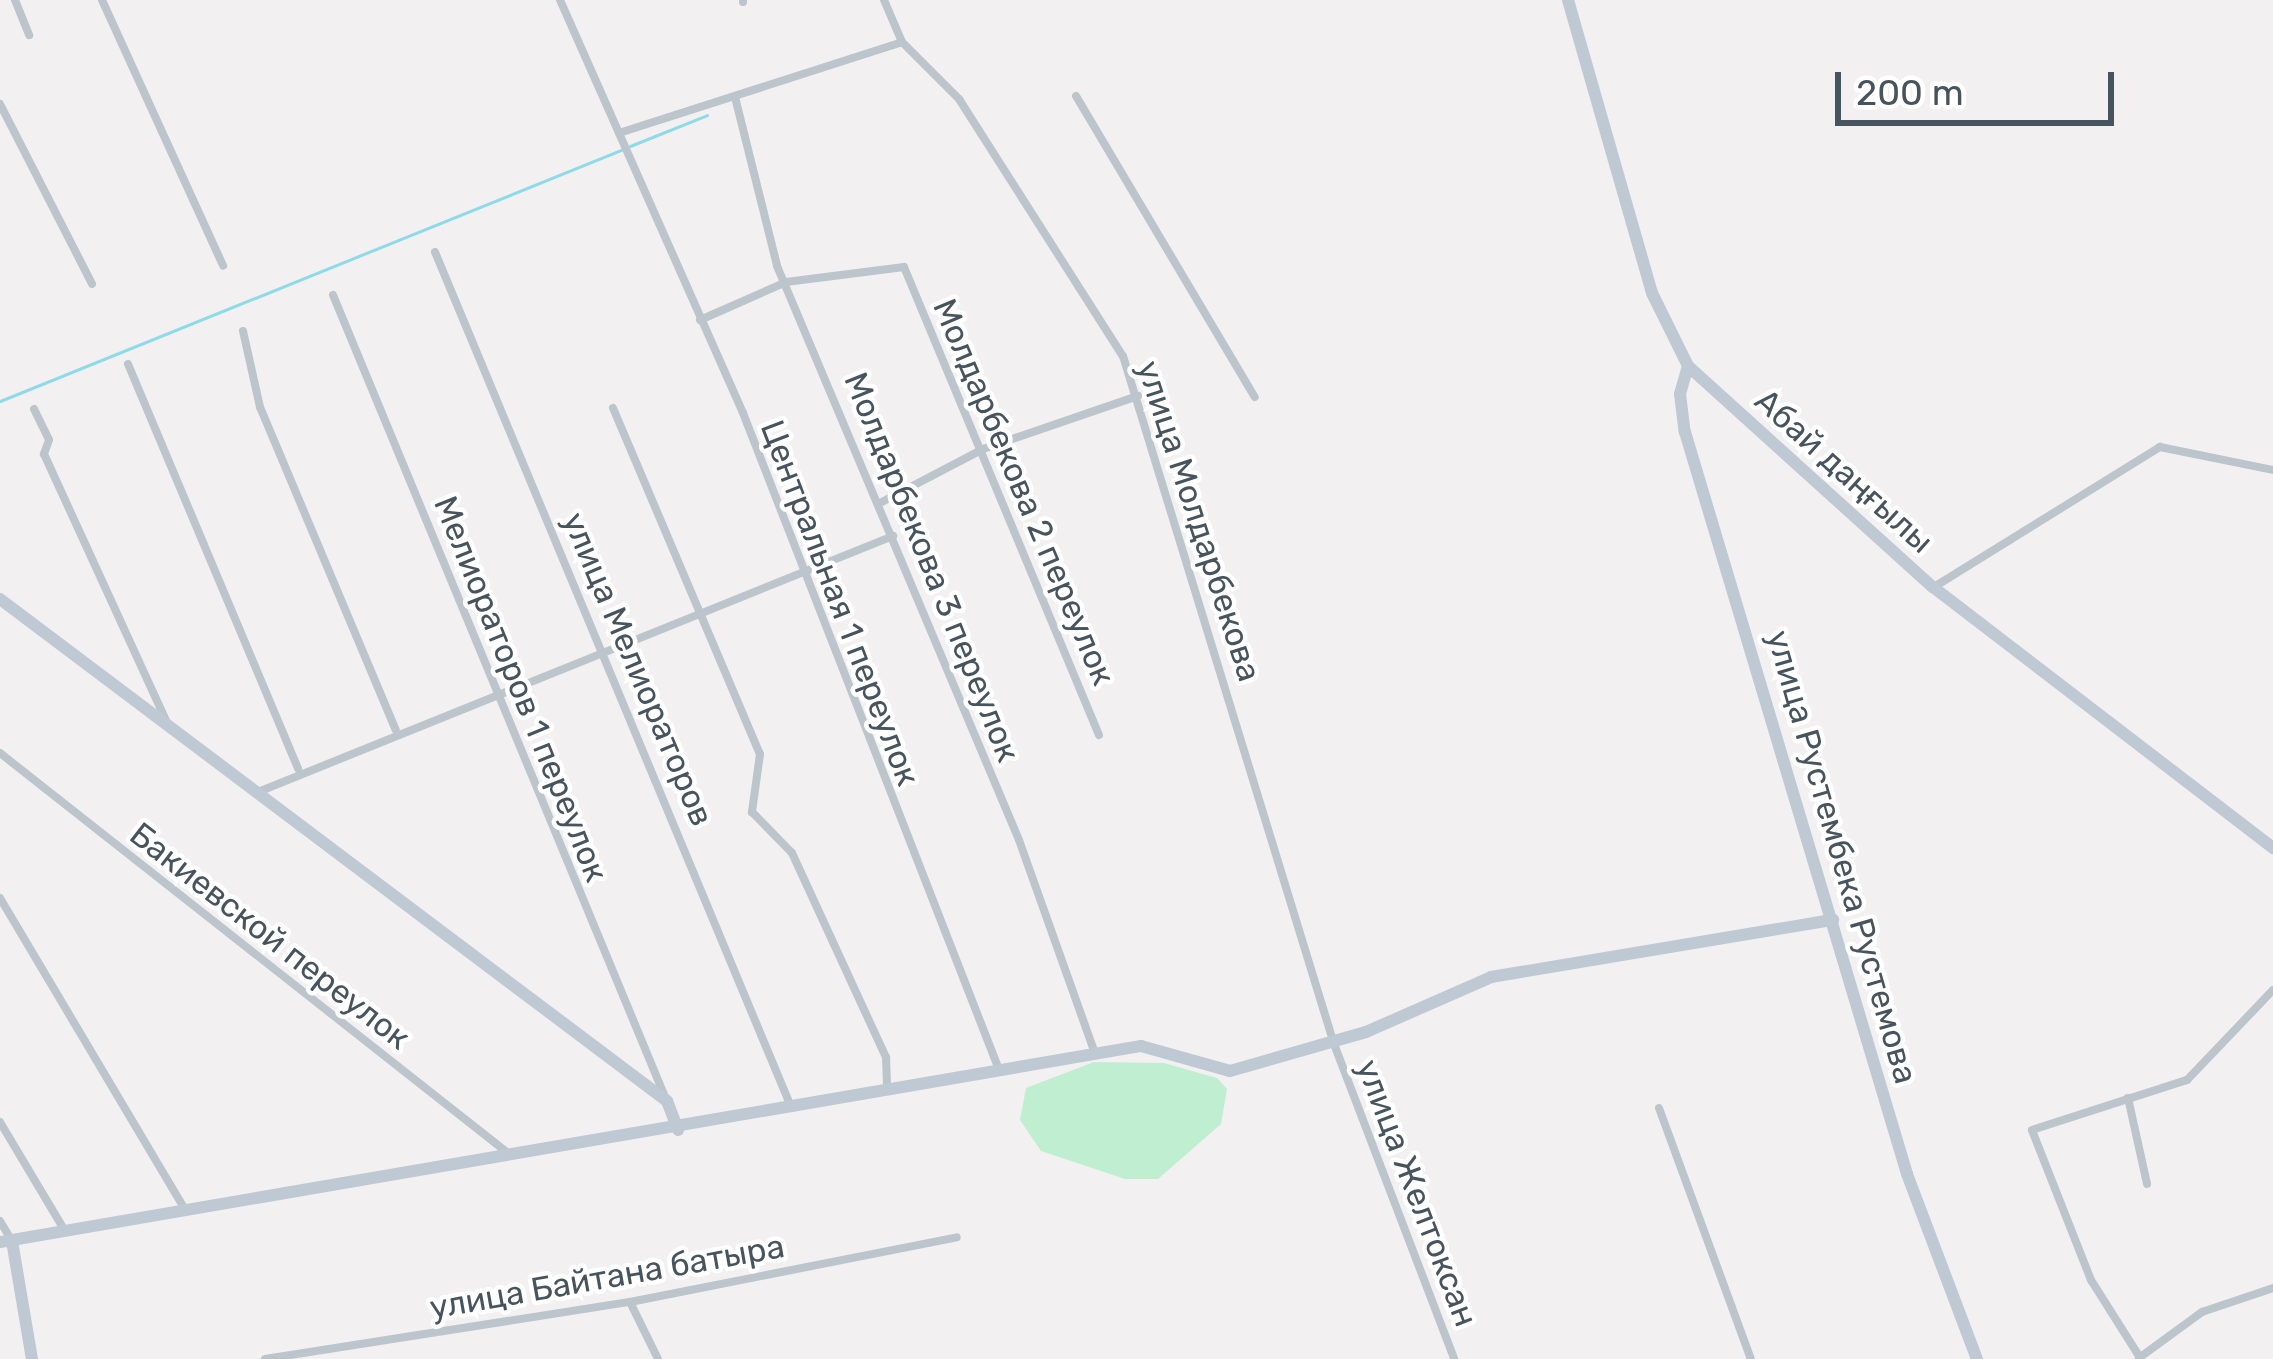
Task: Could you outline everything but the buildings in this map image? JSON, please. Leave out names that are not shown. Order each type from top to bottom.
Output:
[{"type":"street","points":[[15,0],[28,35]]},
{"type":"street","points":[[103,0],[223,266]]},
{"type":"street","name":"Центральная 1 переулок","points":[[560,0],[700,320],[998,1067]]},
{"type":"street","name":"улица Молдарбекова","points":[[884,0],[902,42],[959,99],[1123,356],[1334,1044]]},
{"type":"street","name":"Абай даңғылы","points":[[1568,0],[1652,293],[1688,366],[1933,587],[2273,848]]},
{"type":"street","points":[[619,133],[902,42]]},
{"type":"street","points":[[1076,96],[1255,397]]},
{"type":"street","name":"Молдарбекова 3 переулок","points":[[735,98],[786,282],[893,536],[1095,1054]]},
{"type":"street","points":[[0,104],[92,284]]},
{"type":"street","name":"улица Мелиораторов","points":[[435,252],[608,654],[791,1107]]},
{"type":"street","name":"Молдарбекова 2 переулок","points":[[786,282],[904,267],[1099,735]]},
{"type":"street","points":[[700,320],[786,282]]},
{"type":"street","name":"Мелиораторов 1 переулок","points":[[333,295],[667,1101]]},
{"type":"street","points":[[243,331],[260,407],[396,730]]},
{"type":"street","points":[[128,364],[298,769]]},
{"type":"street","name":"улица Рустембека Рустемова","points":[[1688,366],[1680,394],[1685,432],[1907,1174],[1976,1359]]},
{"type":"street","points":[[878,504],[983,449],[1138,396]]},
{"type":"street","points":[[613,408],[760,754],[752,812],[791,853],[886,1057],[886,1088]]},
{"type":"street","points":[[34,409],[49,440],[44,454],[167,723]]},
{"type":"street","points":[[1933,587],[2160,447],[2273,470]]},
{"type":"street","points":[[257,792],[298,769],[608,654],[893,536]]},
{"type":"street","points":[[0,599],[667,1101],[678,1130]]},
{"type":"street","name":"Бакиевской переулок","points":[[0,753],[511,1156]]},
{"type":"street","points":[[0,898],[186,1211]]},
{"type":"street","points":[[6,1242],[678,1130],[998,1067],[1141,1046],[1230,1071],[1334,1044],[1491,976],[1833,920]]},
{"type":"street","points":[[2273,990],[2187,1080],[2032,1130],[2091,1280],[2139,1358],[2202,1312],[2273,1288]]},
{"type":"street","name":"улица Желтоксан","points":[[1334,1044],[1454,1359]]},
{"type":"street","points":[[2128,1098],[2147,1184]]},
{"type":"street","points":[[1659,1108],[1751,1359]]},
{"type":"street","points":[[0,1122],[65,1232]]},
{"type":"street","points":[[0,1221],[32,1359]]},
{"type":"street","name":"улица Байтана батыра","points":[[265,1359],[630,1302],[957,1237]]},
{"type":"street","points":[[630,1302],[658,1359]]},
{"type":"green space","points":[[1094,1062],[1164,1063],[1217,1078],[1227,1089],[1221,1124],[1158,1179],[1125,1179],[1041,1151],[1020,1120],[1026,1088]]},
{"type":"waterway","points":[[630,146],[707,115]]},
{"type":"waterway","points":[[0,401],[621,150]]}]
